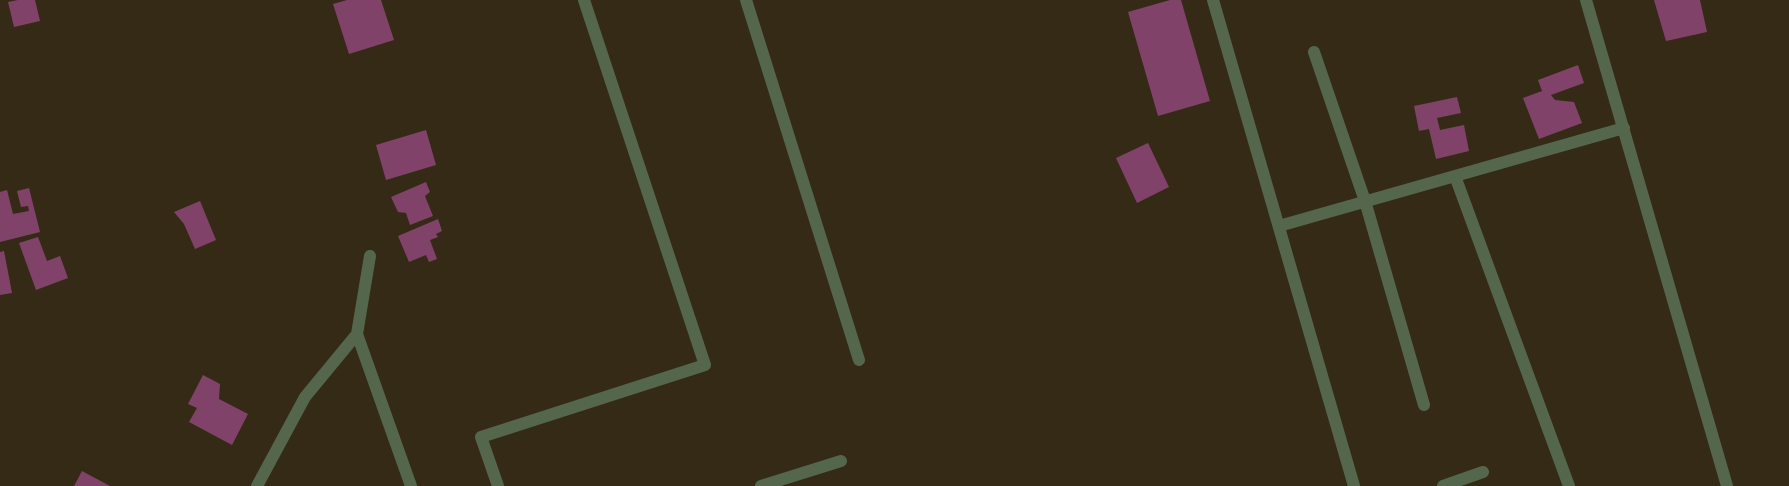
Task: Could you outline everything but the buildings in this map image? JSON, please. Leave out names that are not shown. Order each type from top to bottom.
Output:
[{"type":"street","points":[[498,486],[481,437],[705,365],[584,0]]},
{"type":"street","points":[[746,0],[859,360]]},
{"type":"street","points":[[1213,0],[1354,486]]},
{"type":"street","points":[[1586,0],[1727,486]]},
{"type":"street","points":[[1314,52],[1365,202],[1424,405]]},
{"type":"street","points":[[1279,226],[1624,128]]},
{"type":"street","points":[[1455,176],[1569,486]]},
{"type":"street","points":[[370,256],[357,334],[411,486]]},
{"type":"street","points":[[257,486],[305,397],[357,334]]},
{"type":"street","points":[[760,486],[841,461]]},
{"type":"street","points":[[1443,486],[1483,472]]}]
